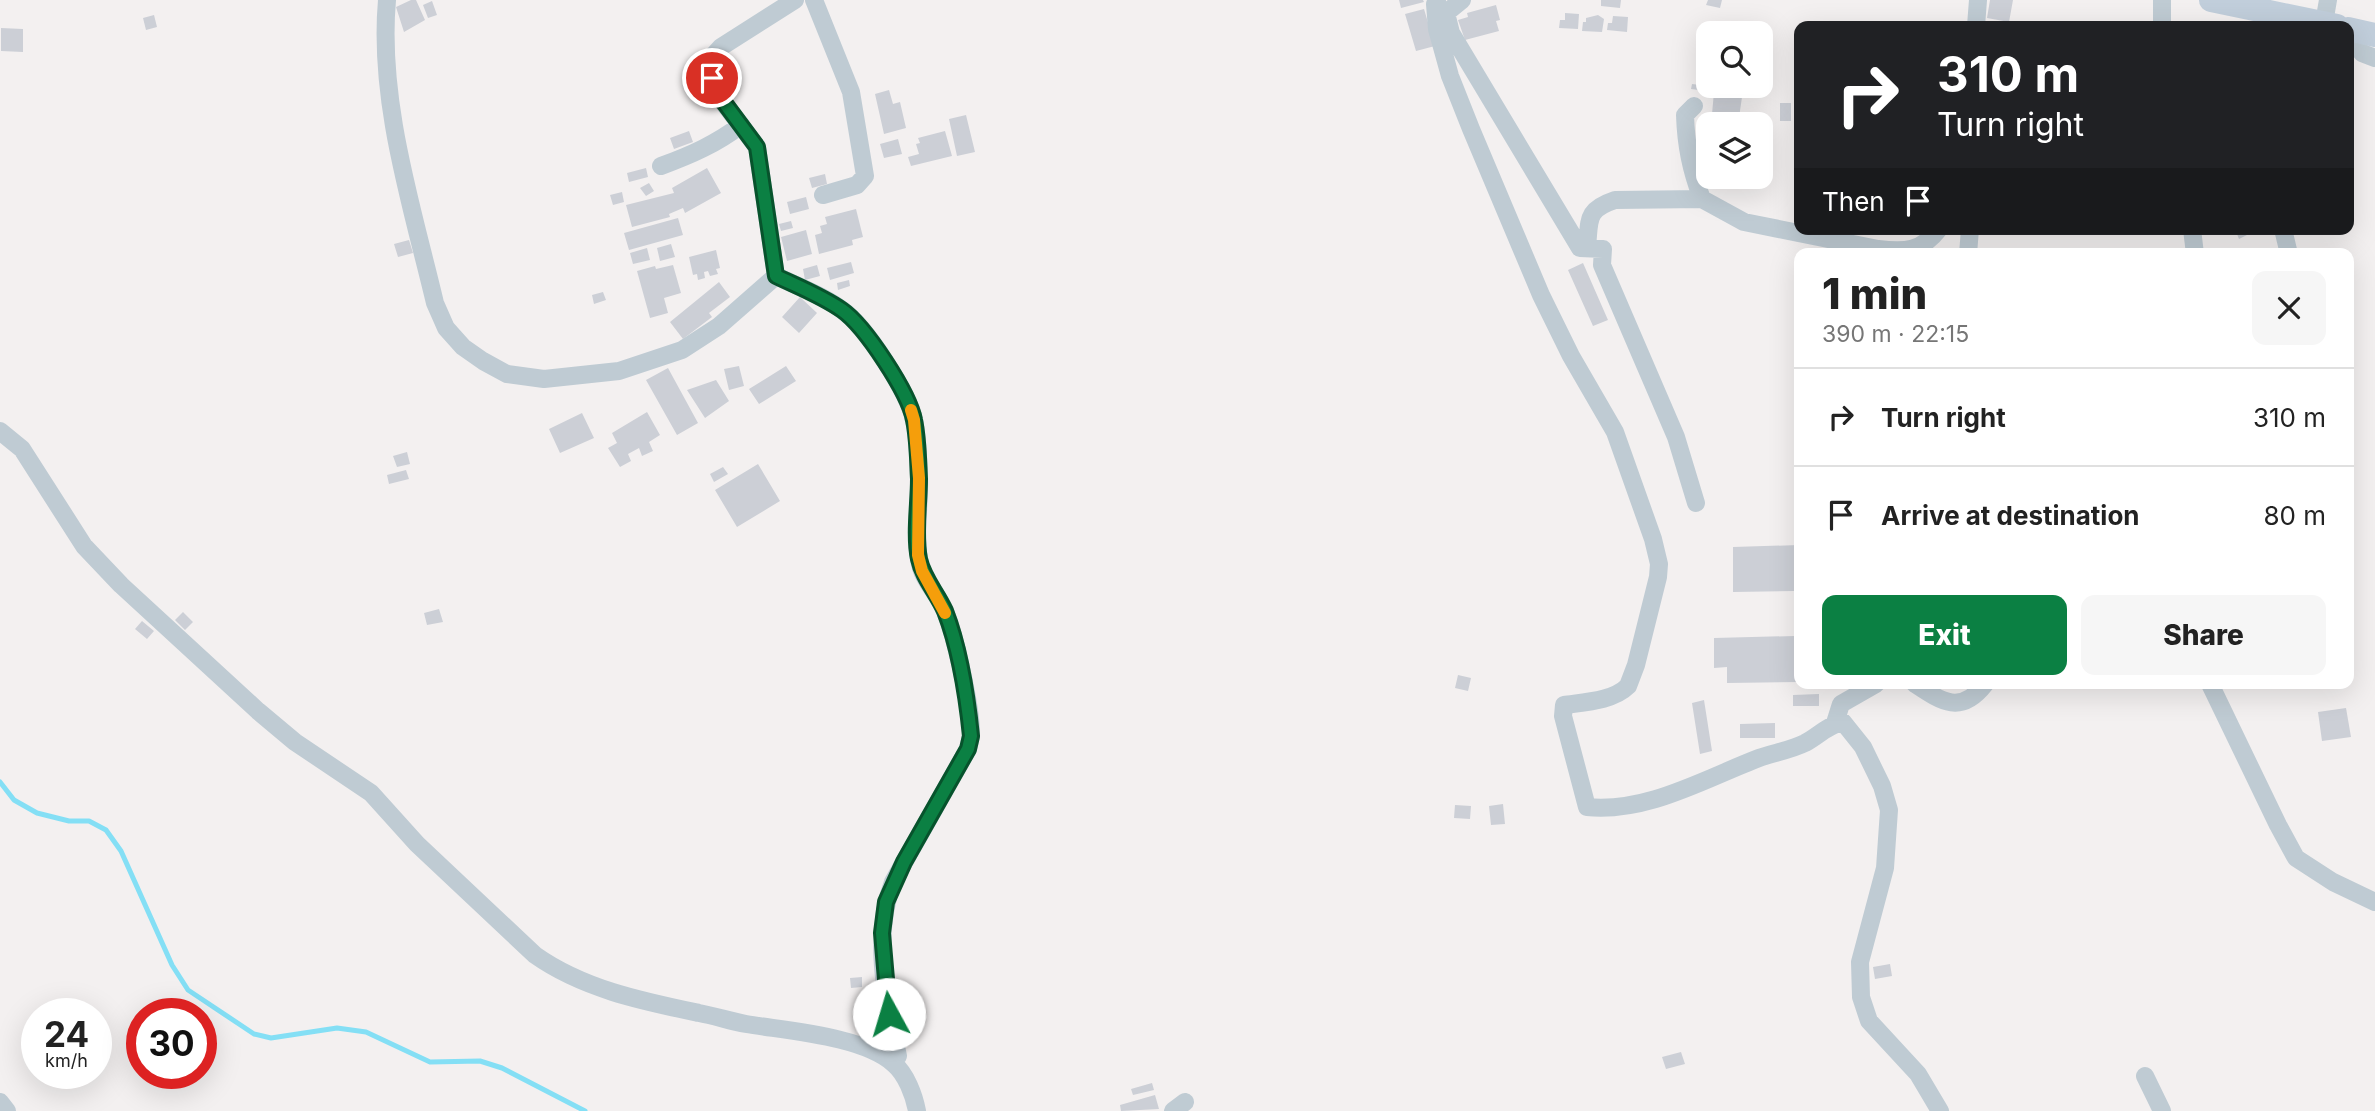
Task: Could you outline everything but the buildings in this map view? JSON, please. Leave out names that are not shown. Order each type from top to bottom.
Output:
[{"type":"street","points":[[387,0],[386,31],[396,137],[435,303],[446,328],[463,347],[482,362],[507,374],[544,379],[620,371],[648,363],[682,351],[719,326],[776,276]]},
{"type":"street","points":[[776,276],[757,147],[720,97],[709,66],[712,57],[721,47],[795,0]]},
{"type":"street","points":[[814,0],[851,92],[865,177],[857,185],[823,195]]},
{"type":"street","points":[[1437,0],[1437,29],[1450,76],[1541,295],[1571,356],[1615,432],[1653,539],[1659,564],[1649,615],[1628,685],[1624,690],[1601,699],[1564,705],[1563,716],[1587,807],[1635,804],[1669,794],[1762,757],[1804,744],[1835,723],[1843,722],[1863,747],[1882,786],[1889,810],[1885,868],[1860,962],[1861,997],[1869,1021],[1918,1074],[1940,1111]]},
{"type":"street","points":[[1462,0],[1446,13],[1451,33],[1580,248],[1602,249],[1602,265],[1676,437],[1696,503]]},
{"type":"street","points":[[1976,21],[1978,0]]},
{"type":"street","points":[[2162,0],[2162,21]]},
{"type":"street","points":[[2211,0],[2262,19],[2330,17]]},
{"type":"street","points":[[2354,31],[2375,35]]},
{"type":"street","points":[[2354,40],[2362,53],[2375,58]]},
{"type":"street","points":[[1694,106],[1685,115],[1686,143],[1691,171],[1702,199]]},
{"type":"street","points":[[662,166],[701,151],[741,125]]},
{"type":"street","points":[[1587,247],[1591,213],[1603,204],[1615,200],[1702,199],[1744,222],[1794,232]]},
{"type":"street","points":[[1809,235],[1873,248]]},
{"type":"street","points":[[1916,248],[1921,247],[1933,235]]},
{"type":"street","points":[[776,276],[835,306],[862,327],[911,408],[919,478],[918,555],[922,571],[945,611],[954,640],[969,715],[971,736],[968,749],[893,882],[886,902],[882,933],[883,957],[889,1014],[898,1056]]},
{"type":"street","points":[[0,430],[22,449],[84,546],[121,585],[258,711],[295,741],[371,793],[418,844],[552,968],[645,1002],[857,1044],[893,1063],[906,1081],[916,1111]]},
{"type":"street","points":[[1835,723],[1841,704],[1867,689]]},
{"type":"street","points":[[1922,689],[1936,698],[1954,703],[1972,698],[1980,689]]},
{"type":"street","points":[[2212,689],[2267,805],[2296,858],[2333,882],[2375,902]]},
{"type":"street","points":[[2145,1076],[2162,1111]]},
{"type":"street","points":[[0,1101],[7,1111]]},
{"type":"waterway","points":[[0,782],[14,800],[37,813],[69,821],[89,821],[106,830],[121,851],[172,965],[188,990],[254,1034],[271,1038],[337,1028],[366,1032],[430,1062],[480,1061],[502,1068],[585,1111]]},
{"type":"slow traffic","points":[[911,410],[919,478],[918,555],[922,571],[945,613]]},
{"type":"route","points":[[712,78],[720,97],[757,147],[776,276],[844,311],[862,327],[886,363],[911,408],[914,420],[919,478],[918,555],[922,571],[945,611],[954,640],[971,736],[968,749],[893,882],[886,902],[882,933],[889,1014]]}]
